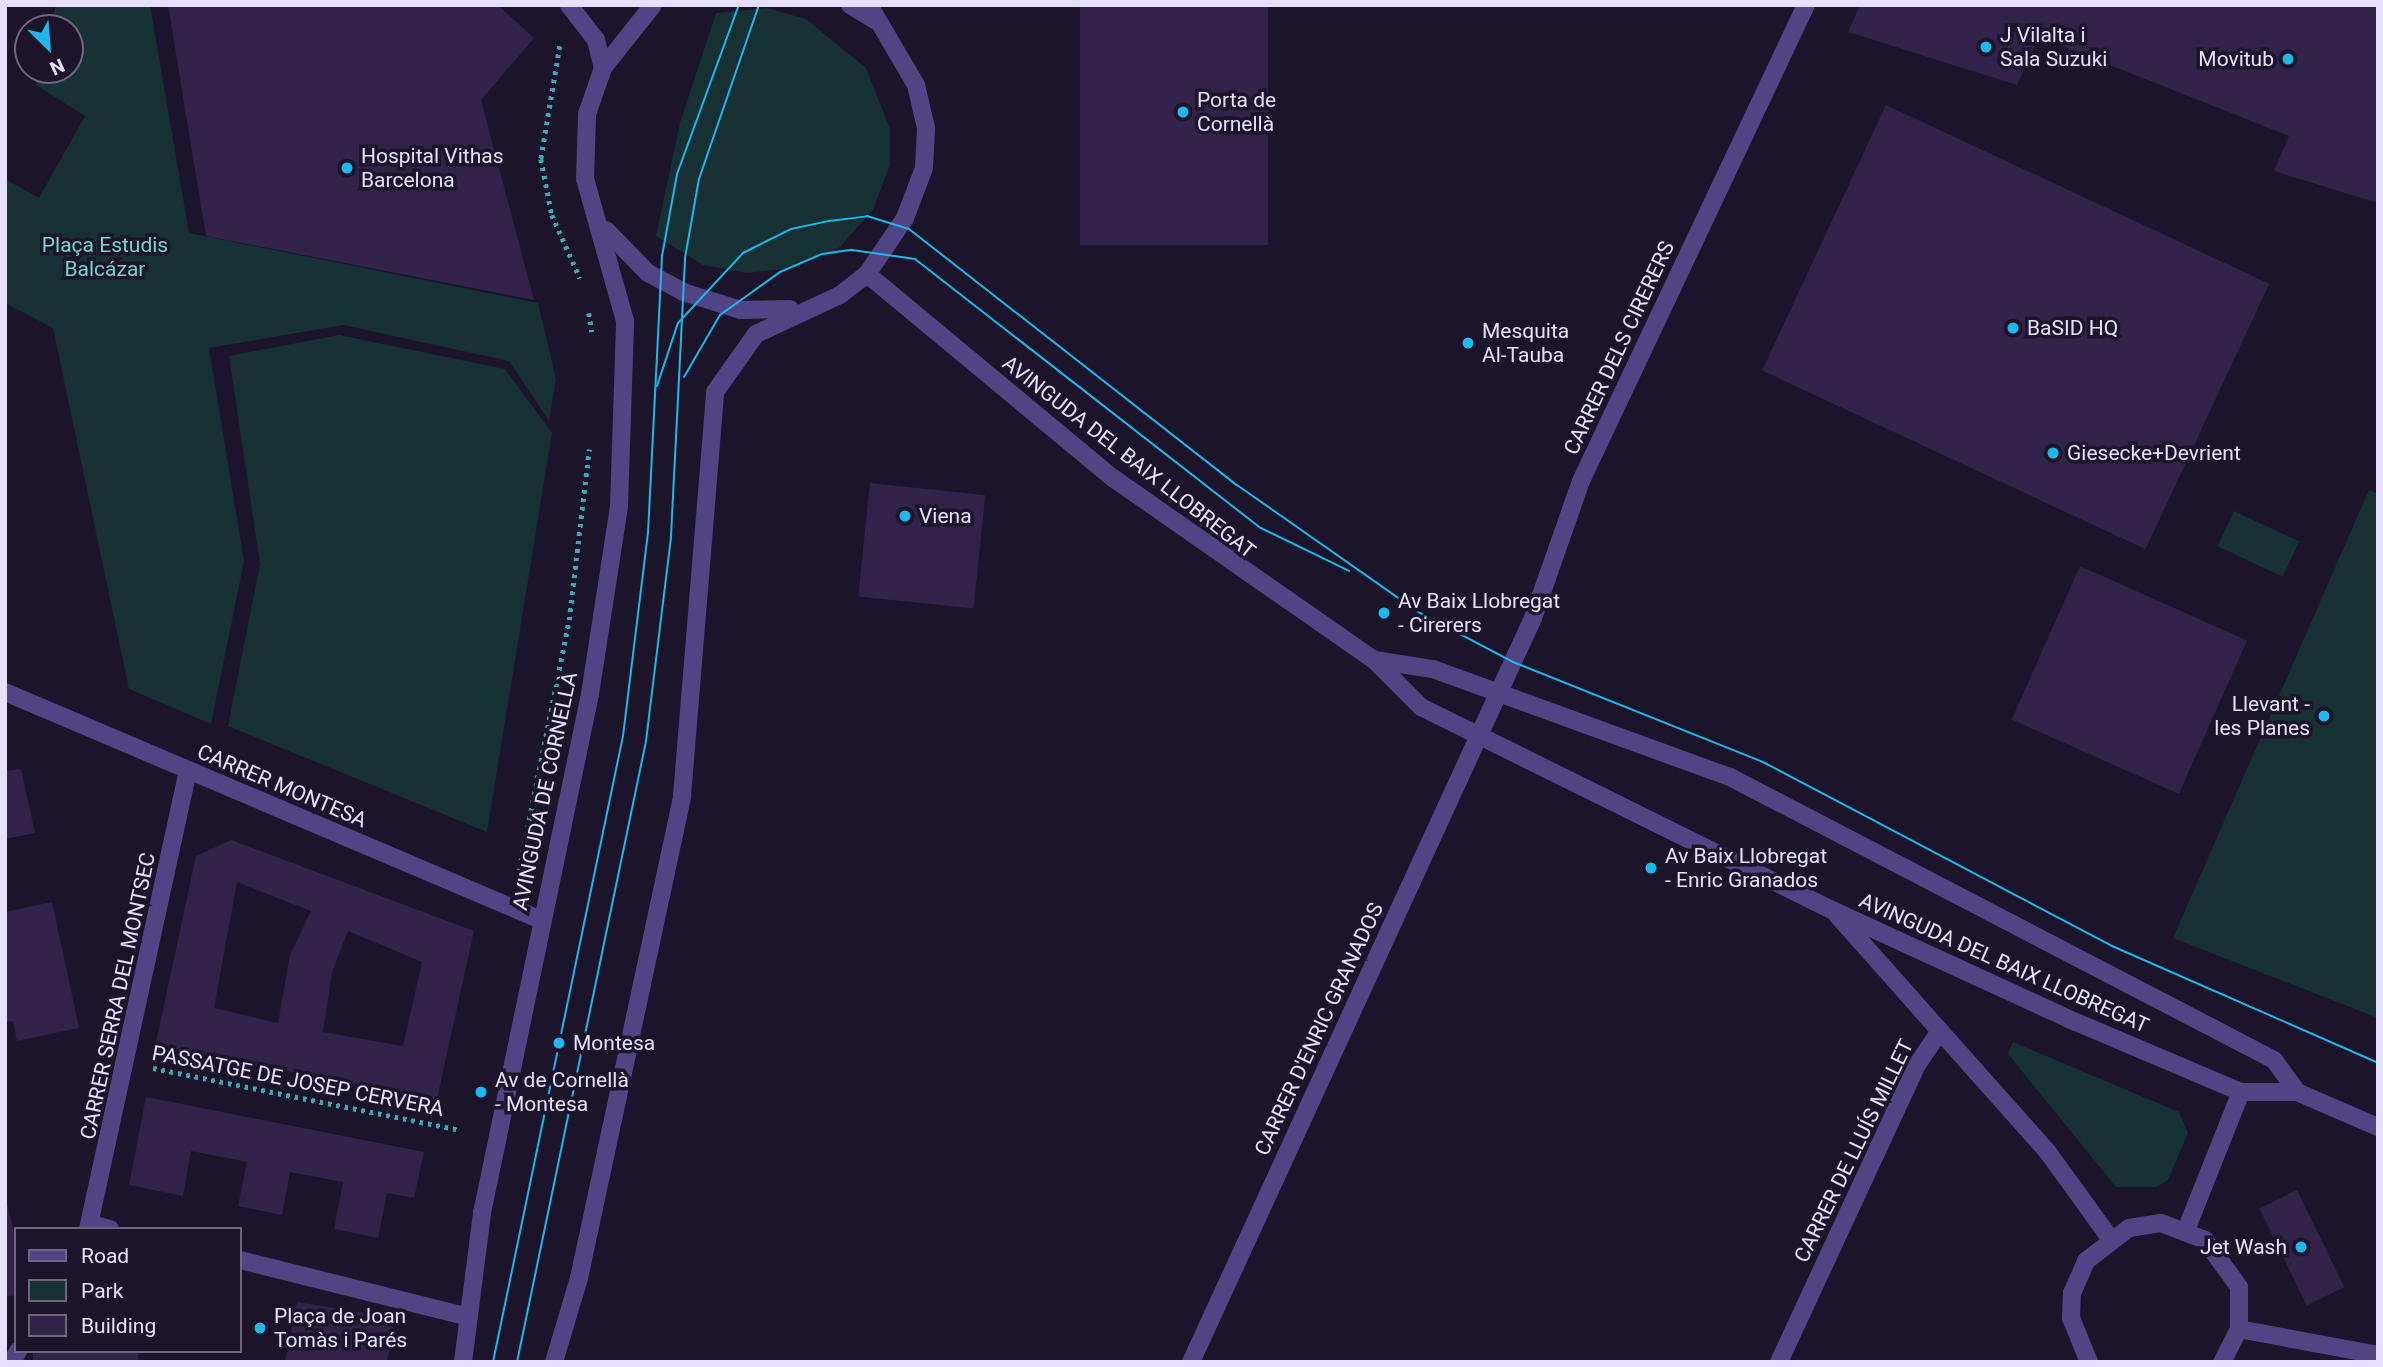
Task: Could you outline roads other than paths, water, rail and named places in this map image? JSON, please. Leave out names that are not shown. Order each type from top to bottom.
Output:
[{"type":"street","points":[[569,5],[597,40],[603,68]]},
{"type":"street","points":[[603,68],[653,5]]},
{"type":"street","points":[[850,5],[872,13]]},
{"type":"street","name":"CARRER DELS CIRERERS","points":[[1488,715],[1558,561],[1581,481],[1806,5]]},
{"type":"street","name":"AVINGUDA DE CORNELLÀ","points":[[554,1362],[579,1278],[682,796],[715,392],[756,334],[807,306],[840,295],[867,274],[905,218],[924,168],[926,128],[916,85],[872,13]]},
{"type":"street","name":"AVINGUDA DE CORNELLÀ","points":[[463,1362],[482,1213],[590,694],[619,506],[627,349],[603,228],[585,179],[585,139],[603,68]]},
{"type":"street","name":"AVINGUDA DE CORNELLÀ","points":[[603,228],[648,273],[699,298],[741,310],[807,306]]},
{"type":"street","name":"AVINGUDA DEL BAIX LLOBREGAT","points":[[867,274],[1113,478],[1374,660],[1421,707],[1832,910],[2241,1092],[2297,1091],[2378,1127]]},
{"type":"street","name":"AVINGUDA DEL BAIX LLOBREGAT","points":[[1374,660],[1433,669],[1730,777],[1881,851],[2274,1060],[2297,1091]]},
{"type":"street","name":"CARRER MONTESA","points":[[5,692],[541,920]]},
{"type":"street","name":"CARRER D'ENRIC GRANADOS","points":[[1191,1362],[1488,715]]},
{"type":"street","name":"CARRER SERRA DEL MONTSEC","points":[[89,1226],[129,1063],[188,771]]},
{"type":"street","name":"CARRER DE LLUÍS MILLET","points":[[1779,1362],[1917,1065],[1940,1031],[1832,910]]},
{"type":"street","points":[[1940,1031],[2047,1151],[2110,1238]]},
{"type":"street","points":[[2186,1230],[2241,1092]]},
{"type":"street","points":[[2089,1362],[2071,1318],[2072,1293],[2086,1261],[2110,1238],[2161,1223],[2186,1230],[2224,1259],[2239,1287],[2239,1329],[2222,1362]]},
{"type":"street","points":[[242,1260],[469,1317]]},
{"type":"street","points":[[2239,1329],[2378,1354]]},
{"type":"tram line","points":[[493,1362],[623,736],[648,533],[662,256],[677,174],[739,5]]},
{"type":"tram line","points":[[517,1362],[646,741],[671,536],[685,258],[699,179],[759,5]]},
{"type":"tram line","points":[[657,386],[678,323],[743,253],[791,229],[829,221],[867,216],[909,229],[1237,485],[1420,613],[1513,662],[1763,762],[2112,946],[2378,1063]]},
{"type":"tram line","points":[[684,377],[720,315],[780,272],[822,254],[852,250],[915,259],[1261,528],[1349,571]]},
{"type":"place","name":"J Vilalta i Sala Suzuki","points":[[1986,47]]},
{"type":"place","name":"Movitub","points":[[2288,59]]},
{"type":"place","name":"Porta de Cornellà","points":[[1183,112]]},
{"type":"place","name":"Hospital Vithas Barcelona","points":[[347,168]]},
{"type":"place","name":"BaSID HQ","points":[[2013,328]]},
{"type":"place","name":"Mesquita Al-Tauba","points":[[1468,343]]},
{"type":"place","name":"Giesecke+Devrient","points":[[2053,453]]},
{"type":"place","name":"Viena","points":[[905,516]]},
{"type":"place","name":"Av Baix Llobregat - Cirerers","points":[[1384,613]]},
{"type":"place","name":"Llevant - les Planes","points":[[2324,716]]},
{"type":"place","name":"Av Baix Llobregat - Enric Granados","points":[[1651,868]]},
{"type":"place","name":"Montesa","points":[[559,1043]]},
{"type":"place","name":"Av de Cornellà - Montesa","points":[[481,1092]]},
{"type":"place","name":"Jet Wash","points":[[2301,1247]]},
{"type":"place","name":"Plaça de Joan Tomàs i Parés","points":[[260,1328]]},
{"type":"park label","name":"Plaça Estudis Balcázar","points":[[105,257]]}]
